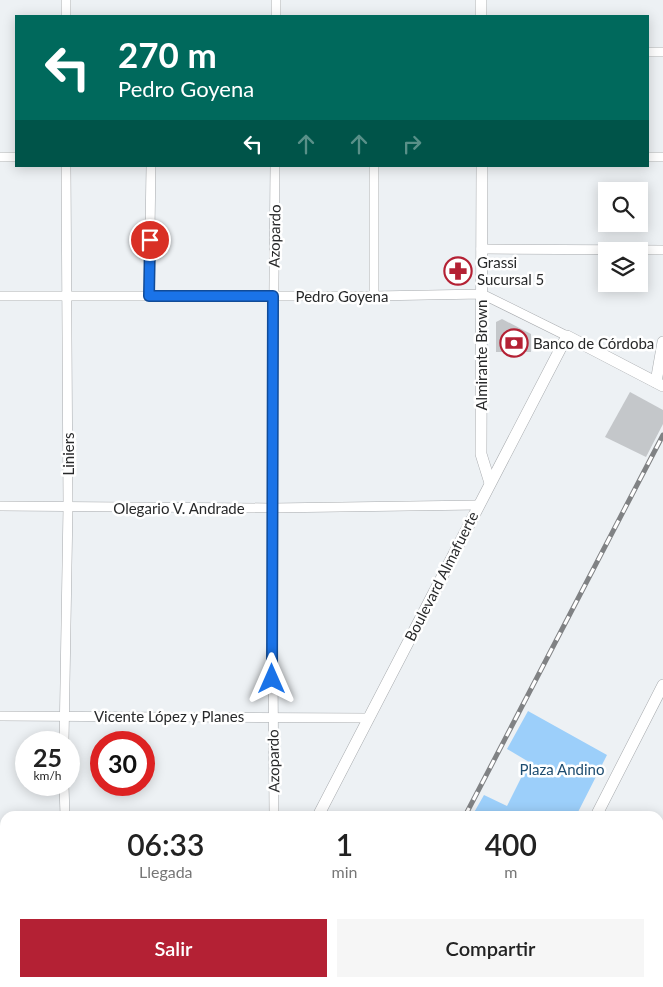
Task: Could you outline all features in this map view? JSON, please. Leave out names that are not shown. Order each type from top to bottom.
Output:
[{"type":"main road","points":[[481,0],[481,15]]},
{"type":"main road","name":"Almirante Brown","points":[[482,167],[480,249],[482,294],[481,454],[490,483]]},
{"type":"main road","name":"Pedro Goyena","points":[[567,336],[659,384]]},
{"type":"main road","name":"Boulevard Almafuerte","points":[[321,811],[567,336]]},
{"type":"main road","points":[[659,384],[663,342]]},
{"type":"main road","points":[[600,811],[663,686]]},
{"type":"street","points":[[66,0],[66,15]]},
{"type":"street","points":[[276,0],[276,15]]},
{"type":"street","points":[[649,52],[663,52]]},
{"type":"street","points":[[0,157],[15,157]]},
{"type":"street","points":[[649,157],[663,157]]},
{"type":"street","name":"Liniers","points":[[64,731],[68,507],[66,167]]},
{"type":"street","points":[[149,296],[152,167]]},
{"type":"street","name":"Azopardo","points":[[274,811],[272,508],[276,167]]},
{"type":"street","points":[[374,167],[374,296]]},
{"type":"street","points":[[480,249],[663,250]]},
{"type":"street","name":"Pedro Goyena","points":[[0,296],[374,296],[482,294],[567,336]]},
{"type":"street","name":"Olegario V. Andrade","points":[[0,506],[272,508],[478,505]]},
{"type":"street","name":"Vicente López y Planes","points":[[0,716],[368,718]]},
{"type":"street","points":[[64,796],[64,811]]},
{"type":"green space","name":"Plaza Andino","points":[[528,711],[607,755],[579,811],[475,811],[484,795],[507,806],[529,762],[507,749]]},
{"type":"building","name":"Banco de Córdoba","points":[[502,319],[531,334],[531,352],[496,352],[496,322]]},
{"type":"building","points":[[630,392],[663,410],[663,424],[646,457],[605,437]]},
{"type":"railway","points":[[468,811],[663,435]]},
{"type":"place","name":"Grassi Sucursal 5","points":[[458,271]]},
{"type":"place","name":"Banco de Córdoba","points":[[514,343]]},
{"type":"route","points":[[150,240],[149,296],[273,296],[272,679]]}]
